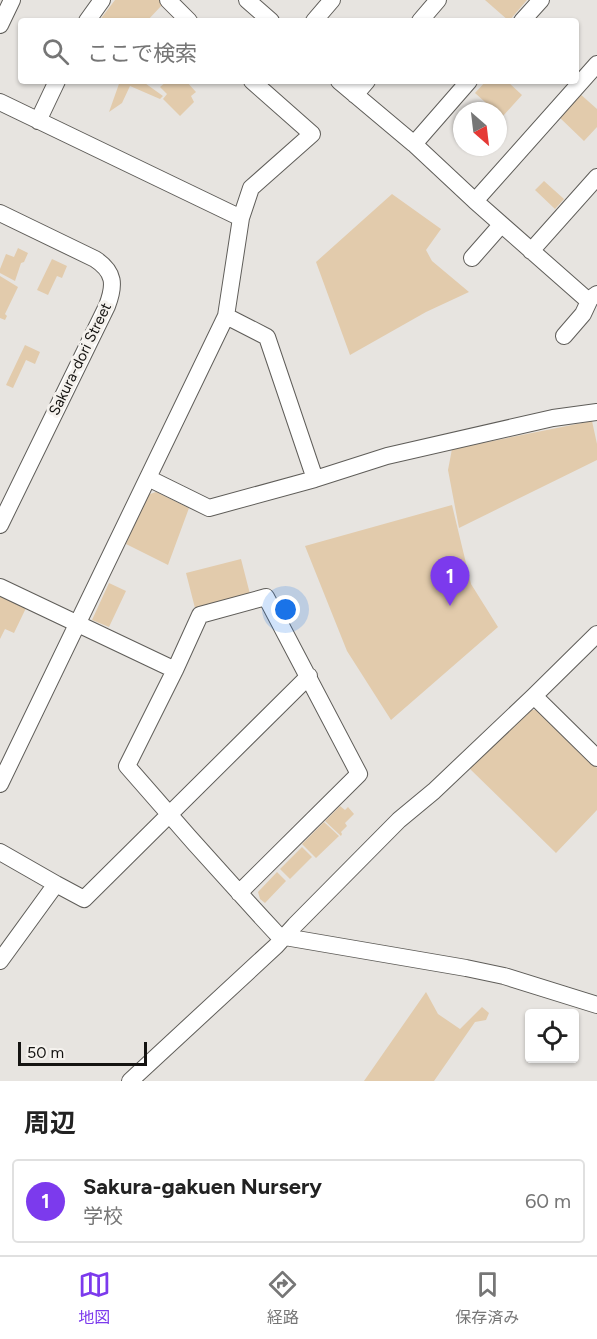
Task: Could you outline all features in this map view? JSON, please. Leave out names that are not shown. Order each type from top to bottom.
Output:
[{"type":"street","points":[[0,25],[12,0]]},
{"type":"street","points":[[89,18],[102,0]]},
{"type":"street","points":[[168,0],[186,18]]},
{"type":"street","points":[[247,0],[268,18]]},
{"type":"street","points":[[317,18],[332,0]]},
{"type":"street","points":[[423,18],[438,0]]},
{"type":"street","points":[[525,18],[541,0]]},
{"type":"street","points":[[475,201],[597,64]]},
{"type":"street","points":[[38,121],[56,84]]},
{"type":"street","points":[[0,784],[226,316],[241,218],[251,188],[312,134],[255,84]]},
{"type":"street","points":[[342,84],[414,144],[501,225],[584,297],[594,297]]},
{"type":"street","points":[[355,95],[364,84]]},
{"type":"street","points":[[414,144],[466,84]]},
{"type":"street","points":[[0,102],[241,218]]},
{"type":"street","points":[[531,251],[597,177]]},
{"type":"street","name":"Sakura-dori Street","points":[[0,213],[102,264],[108,271],[112,286],[107,306],[0,525]]},
{"type":"street","points":[[472,258],[501,225]]},
{"type":"street","points":[[564,336],[594,297]]},
{"type":"street","points":[[226,316],[267,337],[315,479]]},
{"type":"street","points":[[148,478],[209,508],[399,454],[553,418],[597,412]]},
{"type":"street","points":[[0,586],[175,670]]},
{"type":"street","points":[[239,893],[359,774],[266,597],[200,615],[126,766],[239,893],[277,934],[504,976],[597,1005]]},
{"type":"street","points":[[130,1081],[227,993],[399,820],[434,791],[597,634]]},
{"type":"street","points":[[0,852],[84,899],[309,676]]},
{"type":"street","points":[[534,696],[597,758]]},
{"type":"street","points":[[0,961],[56,884]]},
{"type":"shaded area","points":[[115,0],[160,0],[163,4],[150,18],[101,18]]},
{"type":"shaded area","points":[[485,0],[527,0],[512,18],[506,18]]},
{"type":"shaded area","points":[[119,84],[146,84],[163,96],[160,99],[130,86],[122,103],[109,112]]},
{"type":"shaded area","points":[[164,84],[189,84],[196,92],[191,96],[194,102],[180,116],[163,99],[167,94],[160,87]]},
{"type":"shaded area","points":[[483,84],[510,84],[522,95],[507,112],[507,102],[485,102],[475,93]]},
{"type":"shaded area","points":[[579,93],[597,109],[597,127],[584,141],[558,116]]},
{"type":"shaded area","points":[[544,181],[564,199],[555,209],[535,190]]},
{"type":"shaded area","points":[[392,194],[441,229],[426,250],[432,261],[469,292],[426,312],[350,355],[316,262]]},
{"type":"shaded area","points":[[18,248],[28,253],[24,262],[21,263],[15,281],[0,273],[0,269],[6,254],[14,257]]},
{"type":"shaded area","points":[[52,259],[67,266],[62,278],[57,276],[48,295],[37,290]]},
{"type":"shaded area","points":[[0,276],[18,287],[5,314],[7,316],[5,320],[0,318]]},
{"type":"shaded area","points":[[25,345],[40,352],[35,364],[26,360],[13,388],[6,385]]},
{"type":"shaded area","points":[[592,421],[597,444],[597,460],[459,528],[448,470],[452,449]]},
{"type":"shaded area","points":[[156,492],[189,508],[168,565],[126,544],[147,495]]},
{"type":"shaded area","points":[[452,505],[471,584],[498,627],[391,720],[347,651],[305,546]]},
{"type":"shaded area","points":[[241,559],[250,594],[195,608],[186,573]]},
{"type":"shaded area","points":[[109,583],[126,591],[109,627],[92,620]]},
{"type":"shaded area","points":[[0,596],[26,608],[14,633],[5,629],[0,639]]},
{"type":"shaded area","points":[[531,710],[539,710],[597,768],[597,810],[556,853],[469,768]]},
{"type":"shaded area","points":[[340,806],[345,810],[348,807],[354,814],[345,823],[347,826],[341,832],[341,836],[325,821]]},
{"type":"shaded area","points":[[324,822],[339,836],[316,858],[302,844]]},
{"type":"shaded area","points":[[302,847],[312,857],[290,879],[280,869]]},
{"type":"shaded area","points":[[277,872],[286,881],[265,903],[260,899],[258,892]]},
{"type":"shaded area","points":[[426,992],[438,1014],[460,1029],[482,1007],[489,1013],[486,1020],[475,1022],[434,1081],[364,1081]]},
{"type":"place","name":"Sakura-gakuen Nursery","points":[[450,606]]}]
